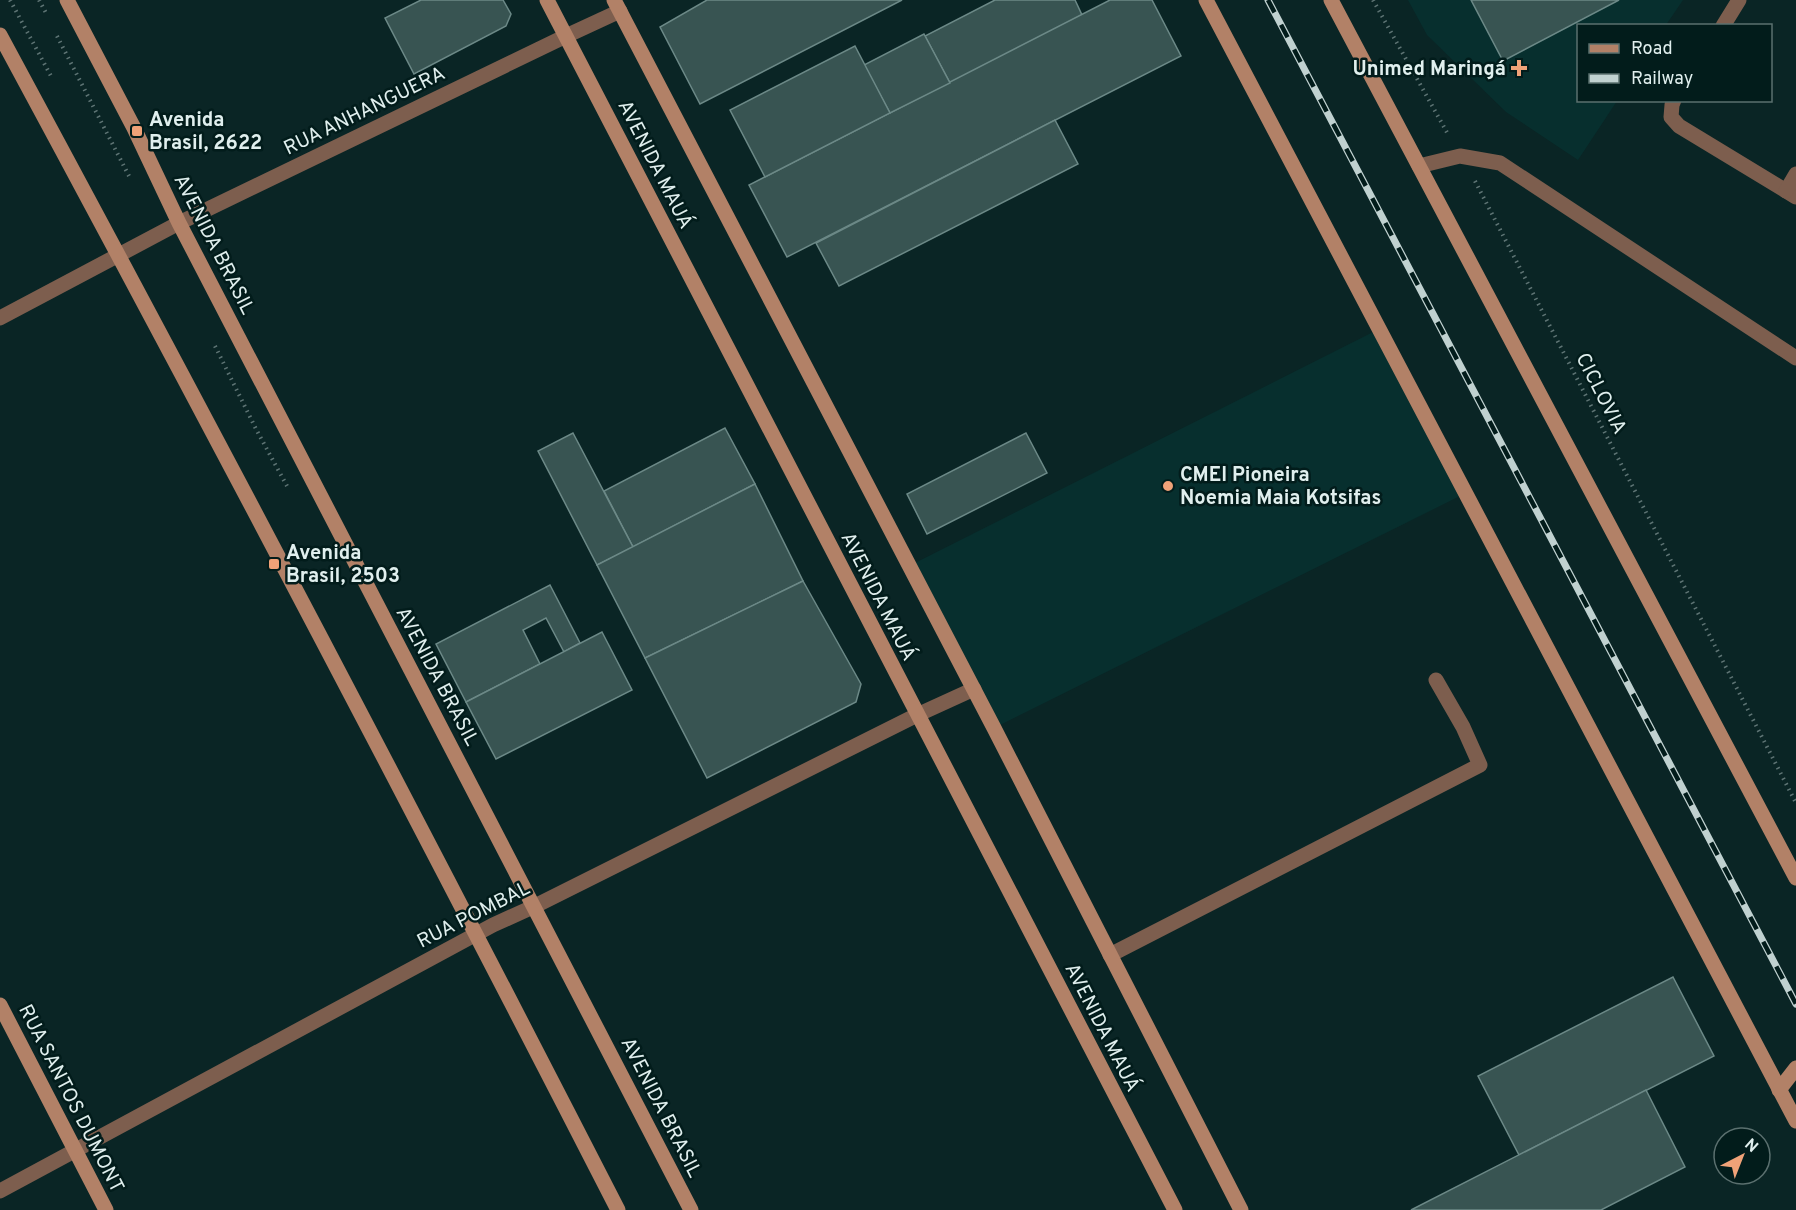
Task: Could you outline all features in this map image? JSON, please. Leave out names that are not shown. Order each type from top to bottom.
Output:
[{"type":"main road","name":"AVENIDA BRASIL","points":[[67,0],[134,128],[179,223],[691,1210]]},
{"type":"main road","name":"AVENIDA MAUÁ","points":[[547,0],[1174,1210]]},
{"type":"main road","points":[[1206,0],[1796,1121]]},
{"type":"main road","points":[[1331,0],[1796,878]]},
{"type":"main road","name":"AVENIDA MAUÁ","points":[[617,6],[974,690],[1241,1210]]},
{"type":"main road","points":[[0,35],[477,935],[618,1210]]},
{"type":"main road","name":"RUA SANTOS DUMONT","points":[[0,1005],[106,1210]]},
{"type":"main road","points":[[1779,1090],[1795,1068]]},
{"type":"street","points":[[1724,24],[1739,0]]},
{"type":"street","name":"RUA ANHANGUERA","points":[[0,318],[179,223],[566,36],[617,6]]},
{"type":"street","points":[[1673,102],[1671,117],[1679,126],[1791,194],[1796,174]]},
{"type":"street","points":[[1419,166],[1460,156],[1500,163],[1796,358]]},
{"type":"street","points":[[1110,955],[1480,765],[1463,728],[1436,680]]},
{"type":"street","name":"RUA POMBAL","points":[[0,1191],[493,925],[917,715],[974,690]]},
{"type":"path","name":"CICLOVIA","points":[[1373,0],[1485,200],[1796,803]]},
{"type":"shaded area","name":"Unimed Maringá","points":[[1408,0],[1683,0],[1667,24],[1577,24],[1577,102],[1616,102],[1578,160],[1506,112],[1427,35]]},
{"type":"shaded area","points":[[1379,329],[1466,493],[994,728],[909,566]]},
{"type":"building","points":[[421,0],[503,0],[511,14],[506,26],[414,74],[385,18]]},
{"type":"building","points":[[707,0],[902,0],[700,104],[660,27]]},
{"type":"building","points":[[995,0],[1075,0],[1082,15],[950,83],[925,36]]},
{"type":"building","points":[[1110,0],[1152,0],[1181,56],[787,257],[749,185]]},
{"type":"building","name":"Unimed Maringá","points":[[1471,0],[1619,0],[1503,61]]},
{"type":"building","points":[[924,34],[950,83],[890,113],[864,65]]},
{"type":"building","points":[[855,46],[890,113],[765,177],[730,110]]},
{"type":"building","points":[[1055,120],[1078,164],[839,286],[816,243]]},
{"type":"building","points":[[725,428],[755,484],[633,547],[604,491]]},
{"type":"building","points":[[573,433],[633,547],[597,565],[538,451]]},
{"type":"building","points":[[1026,433],[1047,473],[927,534],[907,494]]},
{"type":"building","points":[[755,484],[803,581],[645,658],[597,565]]},
{"type":"building","points":[[803,581],[861,684],[856,702],[707,778],[645,658]]},
{"type":"building","points":[[550,585],[580,643],[564,652],[546,618],[523,630],[540,664],[466,702],[436,644]]},
{"type":"building","points":[[602,632],[632,690],[496,759],[466,702]]},
{"type":"building","points":[[1673,977],[1714,1056],[1519,1155],[1478,1076]]},
{"type":"building","points":[[1646,1090],[1685,1167],[1601,1210],[1411,1210]]},
{"type":"railway","points":[[1268,0],[1796,1004]]},
{"type":"place","name":"Unimed Maringá","points":[[1519,68]]},
{"type":"place","name":"Avenida Brasil, 2622","points":[[137,131]]},
{"type":"place","name":"CMEI Pioneira Noemia Maia Kotsifas","points":[[1168,486]]},
{"type":"place","name":"Avenida Brasil, 2503","points":[[274,564]]}]
